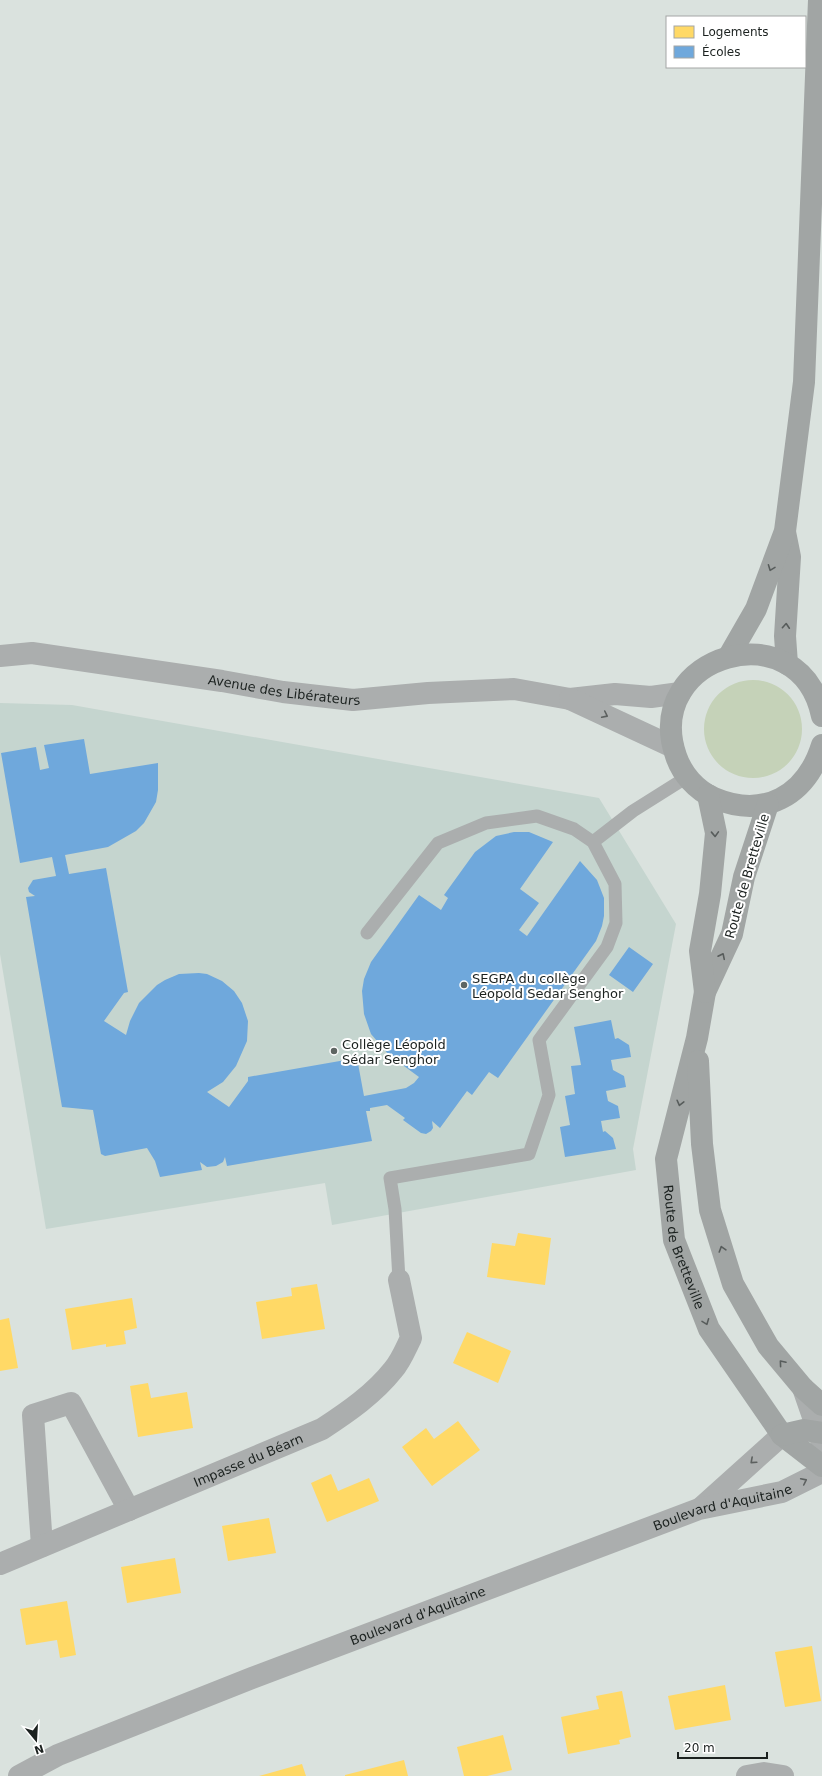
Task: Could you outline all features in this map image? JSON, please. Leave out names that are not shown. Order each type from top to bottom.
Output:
[{"type":"main road","points":[[729,656],[756,609],[785,531],[804,382],[819,0]]},
{"type":"main road","points":[[785,531],[790,556],[785,636],[787,664]]},
{"type":"main road","points":[[822,716],[820,706],[812,689],[801,675],[787,664],[762,655],[749,653],[729,656],[710,664],[693,676],[680,694],[673,711],[671,729],[673,747],[678,763],[687,777],[708,795],[727,803],[747,806],[768,804],[788,794],[804,781],[816,762],[822,745]]},
{"type":"main road","name":"Route de Bretteville","points":[[705,992],[700,951],[710,894],[716,833],[708,795]]},
{"type":"main road","name":"Route de Bretteville","points":[[768,804],[744,877],[732,934],[705,992],[697,1038],[666,1159],[674,1240],[709,1329],[782,1435],[822,1466]]},
{"type":"main road","name":"Route de Bretteville","points":[[697,1038],[702,1144],[710,1210],[733,1284],[768,1346],[803,1388],[822,1405]]},
{"type":"main road","points":[[782,1435],[804,1430],[821,1436]]},
{"type":"street","name":"Avenue des Libérateurs","points":[[0,656],[32,652],[283,692],[353,700],[428,693],[514,689],[570,699],[673,747]]},
{"type":"street","name":"Avenue des Libérateurs","points":[[570,699],[615,694],[651,697],[680,694]]},
{"type":"street","name":"Impasse du Béarn","points":[[0,1564],[322,1429],[370,1394],[394,1370],[411,1338],[399,1280]]},
{"type":"street","points":[[803,1388],[821,1436]]},
{"type":"street","points":[[42,1546],[33,1415],[71,1403],[129,1510]]},
{"type":"street","points":[[699,1509],[782,1435]]},
{"type":"street","name":"Boulevard d'Aquitaine","points":[[19,1776],[58,1755],[244,1681],[699,1509],[782,1492],[822,1472]]},
{"type":"lane","points":[[593,842],[633,811],[687,777]]},
{"type":"lane","points":[[367,933],[438,843],[486,823],[537,816],[574,830],[593,842],[615,884],[616,923],[607,948],[539,1040],[549,1095],[529,1154],[390,1178],[395,1209],[399,1280]]},
{"type":"shaded area","name":"Collège Léopold Sédar Senghor","points":[[0,703],[72,705],[599,798],[676,924],[633,1149],[636,1170],[332,1225],[325,1183],[46,1229],[0,954]]},
{"type":"green space","points":[[753,680],[772,684],[788,694],[798,710],[802,729],[798,748],[788,764],[772,774],[753,778],[734,774],[718,764],[708,748],[704,729],[708,710],[718,694],[734,684]]},
{"type":"building: Logements","points":[[518,1233],[551,1238],[545,1285],[487,1277],[492,1243],[515,1246]]},
{"type":"building: Logements","points":[[317,1284],[325,1329],[262,1339],[256,1302],[292,1296],[291,1288]]},
{"type":"building: Logements","points":[[132,1298],[137,1328],[124,1331],[126,1344],[106,1347],[106,1344],[72,1350],[65,1309]]},
{"type":"building: Logements","points":[[9,1318],[18,1368],[0,1371],[0,1320]]},
{"type":"building: Logements","points":[[467,1332],[511,1351],[498,1383],[453,1363]]},
{"type":"building: Logements","points":[[148,1383],[151,1398],[187,1392],[193,1428],[138,1437],[130,1386]]},
{"type":"building: Logements","points":[[458,1421],[480,1450],[432,1486],[402,1447],[426,1428],[434,1439]]},
{"type":"building: Logements","points":[[331,1474],[338,1491],[369,1478],[379,1501],[327,1522],[311,1483]]},
{"type":"building: Logements","points":[[269,1518],[276,1553],[228,1561],[222,1526]]},
{"type":"building: Logements","points":[[175,1558],[181,1593],[127,1603],[121,1567]]},
{"type":"building: Logements","points":[[67,1601],[76,1655],[60,1658],[57,1640],[26,1645],[20,1609]]},
{"type":"building: Logements","points":[[812,1646],[821,1701],[785,1707],[775,1652]]},
{"type":"building: Logements","points":[[725,1685],[731,1720],[675,1730],[668,1696]]},
{"type":"building: Logements","points":[[622,1691],[631,1737],[619,1740],[620,1744],[568,1754],[561,1717],[599,1709],[596,1696]]},
{"type":"building: Logements","points":[[503,1735],[512,1770],[487,1776],[464,1776],[457,1747]]},
{"type":"building: Logements","points":[[404,1760],[408,1776],[345,1776],[345,1775]]},
{"type":"building: Logements","points":[[302,1764],[306,1776],[259,1776]]},
{"type":"building: Écoles","points":[[84,739],[90,774],[158,763],[158,790],[156,802],[144,823],[136,831],[108,847],[65,855],[69,874],[106,868],[128,992],[124,993],[104,1021],[126,1035],[130,1021],[139,1003],[157,985],[179,974],[207,974],[222,981],[234,991],[242,1003],[248,1021],[247,1041],[236,1066],[223,1082],[207,1092],[229,1107],[248,1081],[248,1077],[357,1058],[364,1096],[406,1088],[414,1083],[419,1077],[389,1055],[371,1034],[364,1014],[362,991],[364,979],[371,962],[419,895],[441,910],[448,898],[444,895],[475,852],[496,836],[514,832],[529,832],[553,842],[520,889],[539,903],[519,930],[527,936],[580,861],[597,880],[604,898],[604,916],[602,926],[596,941],[498,1078],[489,1072],[472,1095],[467,1091],[440,1128],[432,1121],[433,1128],[431,1131],[426,1134],[421,1133],[403,1120],[405,1118],[387,1105],[370,1108],[370,1111],[366,1111],[372,1141],[227,1166],[225,1157],[223,1162],[216,1166],[207,1167],[200,1162],[202,1170],[160,1177],[155,1161],[147,1148],[105,1156],[101,1154],[93,1110],[62,1107],[26,897],[35,896],[29,892],[28,888],[33,880],[56,876],[52,857],[20,863],[1,753],[36,747],[40,770],[49,768],[44,745]]},
{"type":"building: Écoles","points":[[629,947],[653,964],[633,992],[609,975]]},
{"type":"building: Écoles","points":[[611,1020],[615,1039],[618,1038],[629,1045],[631,1057],[611,1060],[613,1070],[624,1076],[626,1087],[606,1091],[608,1101],[618,1106],[620,1118],[601,1121],[603,1132],[605,1131],[613,1138],[616,1149],[565,1157],[560,1127],[570,1125],[565,1096],[575,1094],[571,1066],[581,1065],[574,1027]]},
{"type":"place","name":"SEGPA du collège Léopold Sedar Senghor","points":[[464,985]]},
{"type":"place","name":"Collège Léopold Sédar Senghor","points":[[334,1051]]}]
